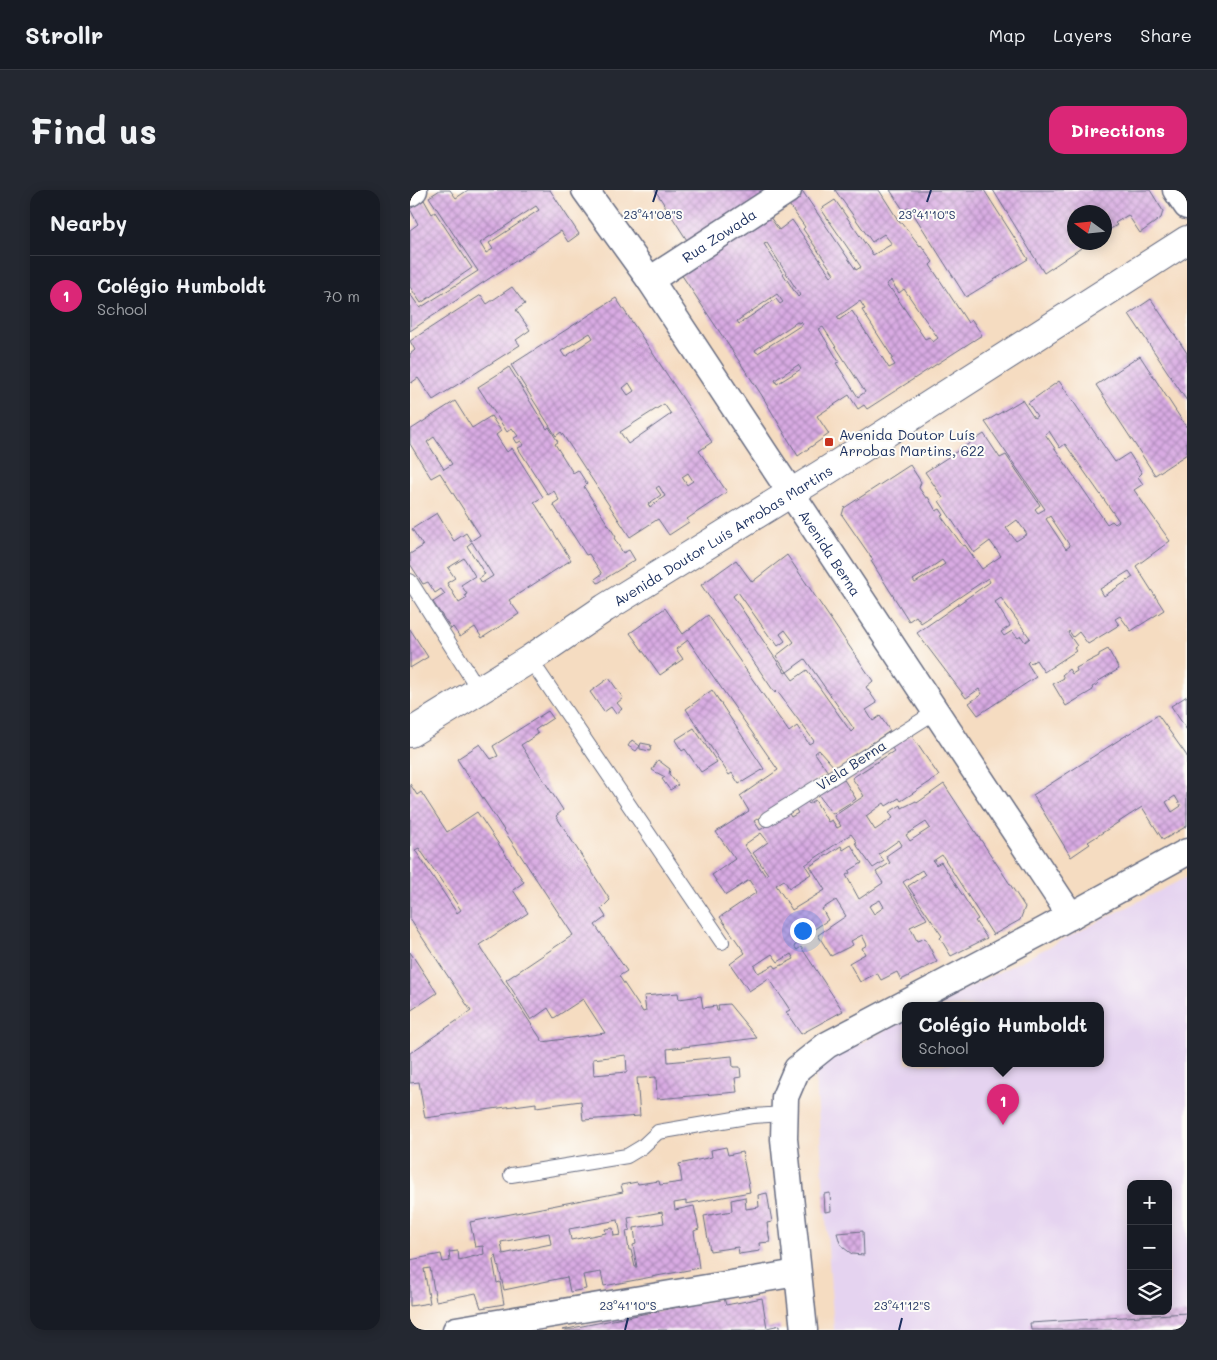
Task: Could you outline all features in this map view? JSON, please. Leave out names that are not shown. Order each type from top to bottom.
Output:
[{"type":"street","points":[[410,193],[414,190]]},
{"type":"street","name":"Avenida Berna","points":[[585,190],[650,280],[1071,916]]},
{"type":"street","name":"Rua Zowada","points":[[650,280],[788,190]]},
{"type":"street","points":[[1176,190],[1187,206]]},
{"type":"street","name":"Avenida Doutor Luís Arrobas Martins","points":[[410,733],[530,658],[605,608],[791,494],[1187,240]]},
{"type":"street","points":[[908,1002],[1187,852]]},
{"type":"street","points":[[804,1330],[784,1139],[785,1097],[797,1069],[827,1045],[902,1005]]},
{"type":"street","points":[[456,1330],[797,1273]]},
{"type":"lane","points":[[410,581],[479,690]]},
{"type":"lane","points":[[530,658],[722,942]]},
{"type":"lane","name":"Viela Berna","points":[[767,819],[935,712]]},
{"type":"lane","points":[[511,1175],[627,1156],[642,1147],[658,1132],[752,1116],[785,1114]]},
{"type":"shaded area","points":[[1187,877],[1187,1330],[834,1330],[815,1067],[902,1022],[902,1067],[1104,1067],[1104,1002],[940,1002]]},
{"type":"building","points":[[440,190],[450,190],[456,198],[468,190],[550,190],[579,234],[568,242],[561,231],[410,331],[410,294],[420,308],[478,271],[429,197]],"holes":[[[536,206],[539,210],[489,243],[493,249],[486,253],[480,243]]]},
{"type":"building","points":[[655,190],[774,190],[690,245]]},
{"type":"building","points":[[835,190],[879,190],[900,223],[921,245],[933,262],[930,265],[968,323],[972,320],[982,335],[867,409],[864,405],[858,409],[849,395],[817,416],[829,434],[798,456],[761,394],[679,271],[768,214],[779,230],[792,220],[831,276],[834,274],[787,202],[803,192],[856,270],[861,267],[821,209],[835,200],[873,255],[892,244],[884,234],[872,242]],"holes":[[[767,243],[800,295],[798,297],[764,244]],[[891,281],[899,293],[904,289],[938,338],[933,342],[929,337],[925,339],[886,284]],[[777,294],[783,302],[780,304],[776,299],[739,324],[737,321]],[[860,301],[865,309],[862,310],[893,358],[891,359],[895,365],[889,368],[852,311],[839,320],[837,317]],[[801,321],[803,324],[758,353],[756,352],[755,350]],[[823,327],[865,392],[858,397],[836,363],[839,362],[819,329]],[[798,365],[801,369],[777,384],[775,380]]]},
{"type":"building","points":[[890,190],[984,190],[1028,259],[966,297],[909,207],[904,211]]},
{"type":"building","points":[[993,190],[1150,190],[1163,211],[1161,218],[1140,233],[1128,215],[1115,223],[1117,225],[1112,228],[1112,205],[1067,205],[1067,250],[1078,250],[1044,273]]},
{"type":"building","points":[[424,200],[432,214],[435,212],[472,268],[421,303],[410,287],[410,230],[418,224],[410,209]]},
{"type":"building","points":[[512,287],[525,304],[516,310],[530,330],[516,340],[520,345],[433,400],[418,378],[411,383],[410,354],[415,350],[410,341],[481,295],[487,304]]},
{"type":"building","points":[[616,298],[712,442],[699,451],[727,492],[687,519],[689,522],[669,535],[658,519],[630,537],[561,432],[556,436],[511,365]],"holes":[[[590,333],[593,338],[565,357],[561,351]],[[629,383],[634,391],[628,395],[623,388]],[[664,404],[671,414],[628,444],[620,432]],[[688,473],[693,481],[687,485],[682,477]],[[659,486],[665,496],[650,507],[648,504],[661,495],[656,488]]]},
{"type":"building","points":[[1151,299],[1187,353],[1187,401],[1129,314]]},
{"type":"building","points":[[1140,356],[1187,428],[1187,454],[1155,475],[1096,385]]},
{"type":"building","points":[[509,367],[547,429],[549,427],[558,442],[555,444],[573,473],[578,470],[587,484],[584,487],[616,537],[614,538],[623,553],[629,550],[635,560],[598,583],[595,579],[602,574],[589,554],[586,555],[553,504],[559,500],[554,491],[548,495],[518,448],[524,445],[521,441],[517,443],[514,438],[518,436],[512,428],[507,432],[478,387]]},
{"type":"building","points":[[1059,381],[1115,462],[1129,453],[1142,473],[1138,477],[1143,484],[1134,490],[1170,541],[1136,566],[1164,610],[1131,631],[1120,616],[1115,619],[1119,625],[1088,644],[1079,632],[1073,637],[1069,631],[1068,633],[1077,646],[1074,648],[1076,651],[1044,672],[1036,660],[1031,663],[1029,661],[1027,663],[1036,677],[978,715],[969,703],[982,694],[979,689],[966,698],[917,633],[990,582],[988,578],[921,623],[916,616],[909,621],[871,561],[873,560],[842,515],[844,508],[910,465],[921,482],[919,488],[926,498],[928,497],[936,511],[940,509],[944,515],[941,516],[982,569],[1001,556],[990,541],[974,553],[939,501],[943,498],[925,472],[984,434],[1000,458],[1006,455],[1040,505],[1035,509],[1038,513],[1045,509],[985,422],[1022,400],[1034,418],[1037,416],[1028,403]],"holes":[[[1049,431],[1060,448],[1065,444],[1119,521],[1115,524],[1112,521],[1107,524],[1045,434]],[[1050,516],[1070,546],[1066,549],[1046,519]],[[1017,520],[1027,534],[1016,541],[1006,528]],[[942,560],[945,564],[915,583],[913,580]],[[1129,571],[1133,577],[1104,596],[1100,589]],[[1001,598],[1030,638],[1025,642],[1021,636],[1018,638],[1012,631],[1004,636],[1001,632],[1010,626],[995,602]]]},
{"type":"building","points":[[455,401],[472,428],[491,416],[501,431],[496,435],[507,452],[512,448],[543,497],[534,502],[571,560],[509,600],[519,614],[482,638],[475,627],[460,637],[453,627],[451,629],[433,602],[445,594],[441,589],[435,593],[428,582],[423,584],[410,564],[410,554],[423,546],[412,529],[437,513],[454,541],[466,533],[471,541],[480,535],[440,473],[431,478],[410,444],[410,430]],"holes":[[[434,437],[452,464],[444,469],[427,442]],[[472,542],[493,576],[482,583],[479,578],[485,574],[467,546]],[[464,558],[475,576],[461,585],[467,594],[465,595],[467,598],[459,603],[447,583],[455,578],[448,568]]]},
{"type":"building","points":[[787,555],[873,681],[866,687],[877,703],[866,710],[873,721],[880,716],[890,731],[835,768],[819,750],[815,753],[828,772],[754,821],[760,830],[788,812],[791,817],[798,813],[795,808],[807,801],[809,804],[815,800],[828,822],[832,820],[837,828],[841,826],[834,816],[864,796],[852,778],[894,751],[891,747],[911,735],[939,776],[901,801],[899,798],[886,806],[884,803],[866,816],[875,830],[893,818],[889,812],[901,805],[902,808],[916,801],[917,803],[944,784],[1025,907],[1020,920],[993,935],[942,855],[933,861],[936,865],[941,862],[978,919],[975,921],[987,938],[951,956],[940,938],[942,936],[908,886],[925,875],[922,870],[903,882],[927,919],[910,927],[917,941],[925,938],[937,962],[901,980],[897,972],[881,980],[877,973],[860,982],[849,963],[865,954],[862,948],[867,945],[862,935],[851,941],[853,945],[831,956],[818,935],[846,916],[836,900],[822,909],[828,920],[813,930],[807,920],[798,926],[807,938],[794,946],[797,950],[801,947],[843,1011],[801,1034],[786,1012],[790,1010],[769,978],[749,991],[730,964],[745,953],[720,917],[757,892],[749,880],[726,895],[712,875],[735,859],[716,832],[749,811],[740,796],[778,770],[688,640],[676,649],[683,659],[660,675],[630,633],[665,608],[683,634],[708,615],[789,732],[797,726],[809,744],[814,741],[777,691],[775,693],[701,585],[736,560],[752,582]],"holes":[[[738,592],[778,646],[785,641],[780,634],[785,630],[794,642],[776,656],[787,672],[785,673],[733,596]],[[805,659],[854,729],[851,732],[807,670],[793,680],[787,672]],[[926,822],[930,828],[910,841],[906,835]],[[761,833],[768,842],[753,853],[768,874],[765,875],[744,845]],[[851,834],[857,842],[855,843],[873,868],[884,861],[879,854],[899,840],[902,845],[886,856],[890,863],[876,872],[883,883],[859,899],[846,875],[862,863],[851,845],[843,850],[841,846],[810,866],[825,890],[792,910],[776,885],[784,880],[789,888],[811,874],[805,865]],[[880,900],[884,907],[874,914],[869,906]],[[772,954],[778,962],[791,954],[794,959],[776,968],[774,965],[758,973],[754,966]]]},
{"type":"building","points":[[410,629],[428,657],[410,668]]},
{"type":"building","points":[[1108,649],[1119,669],[1097,682],[1098,684],[1092,687],[1093,690],[1066,706],[1053,684],[1064,678],[1062,675],[1069,669],[1072,674],[1077,671],[1076,668]]},
{"type":"building","points":[[609,678],[623,698],[617,703],[622,709],[616,714],[611,707],[604,712],[590,692]]},
{"type":"building","points":[[712,690],[764,769],[739,784],[732,773],[729,775],[686,709]]},
{"type":"building","points":[[1187,696],[1187,730],[1171,706]]},
{"type":"building","points":[[548,711],[553,718],[535,730],[538,734],[521,745],[563,810],[556,816],[610,900],[601,909],[606,917],[595,925],[627,971],[619,976],[643,1012],[646,1011],[644,996],[678,993],[679,999],[701,996],[703,1008],[716,1006],[717,1011],[719,1011],[718,1005],[729,1004],[757,1038],[667,1049],[668,1062],[732,1056],[733,1067],[740,1067],[741,1077],[735,1078],[737,1092],[657,1099],[656,1077],[637,1078],[640,1116],[583,1120],[581,1101],[536,1107],[536,1103],[425,1118],[419,1082],[410,1083],[410,1053],[471,1011],[410,919],[410,784],[417,795],[421,792],[447,832],[477,812],[524,882],[513,890],[528,913],[479,945],[543,1042],[605,1033],[583,999],[554,1018],[548,1008],[531,1020],[506,980],[573,935],[457,759],[480,744],[491,759],[498,756],[493,746]],"holes":[[[419,848],[461,910],[457,913],[415,850]],[[626,1055],[627,1072],[594,1075],[593,1059]]]},
{"type":"building","points":[[1158,715],[1187,756],[1187,826],[1163,840],[1142,807],[1088,842],[1090,844],[1071,857],[1033,795]],"holes":[[[1175,796],[1181,806],[1172,812],[1166,802]]]},
{"type":"building","points":[[694,728],[717,762],[701,772],[685,749],[682,751],[675,740]]},
{"type":"building","points":[[632,740],[640,746],[636,751],[628,746]]},
{"type":"building","points":[[641,743],[651,745],[650,751],[640,749]]},
{"type":"building","points":[[658,760],[670,769],[669,774],[678,785],[670,790],[662,779],[665,777],[652,770]]},
{"type":"building","points":[[843,778],[856,799],[832,814],[818,794]]},
{"type":"building","points":[[410,952],[437,993],[410,1011]]},
{"type":"building","points":[[726,1147],[728,1155],[742,1152],[750,1192],[686,1204],[686,1201],[674,1203],[675,1210],[694,1206],[699,1229],[694,1231],[699,1268],[604,1286],[601,1272],[583,1275],[586,1289],[570,1292],[567,1277],[504,1290],[496,1255],[493,1260],[497,1283],[500,1282],[504,1304],[481,1308],[476,1293],[436,1301],[430,1268],[424,1269],[430,1303],[410,1306],[410,1260],[441,1254],[443,1262],[450,1261],[449,1252],[458,1251],[459,1260],[484,1254],[483,1246],[475,1247],[470,1222],[623,1192],[621,1185],[637,1182],[638,1184],[659,1181],[660,1185],[682,1182],[679,1164],[712,1157],[711,1150]],"holes":[[[662,1212],[664,1223],[634,1228],[636,1244],[633,1245],[637,1267],[635,1267],[631,1250],[629,1250],[626,1231],[630,1230],[628,1218]],[[618,1220],[621,1235],[614,1236],[613,1228],[605,1229],[606,1233],[571,1240],[569,1229]],[[549,1233],[551,1244],[503,1254],[501,1242]]]},
{"type":"building","points":[[767,1193],[772,1222],[767,1223],[770,1242],[759,1243],[760,1251],[739,1254],[738,1247],[710,1251],[704,1216],[732,1211],[731,1200],[745,1197],[746,1209],[759,1207],[758,1195]]},
{"type":"building","points":[[830,1193],[831,1211],[825,1212],[824,1194]]},
{"type":"building","points":[[863,1231],[864,1255],[852,1254],[844,1248],[840,1243],[837,1233]]},
{"type":"building","points":[[724,1298],[726,1305],[762,1298],[767,1328],[780,1325],[780,1330],[562,1330]]},
{"type":"building","points":[[1187,1313],[1187,1330],[1031,1330],[1030,1323],[1172,1315]]},
{"type":"place","name":"Avenida Doutor Luís Arrobas Martins, 622","points":[[829,442]]},
{"type":"place","name":"Colégio Humboldt","points":[[1003,1125]]}]
